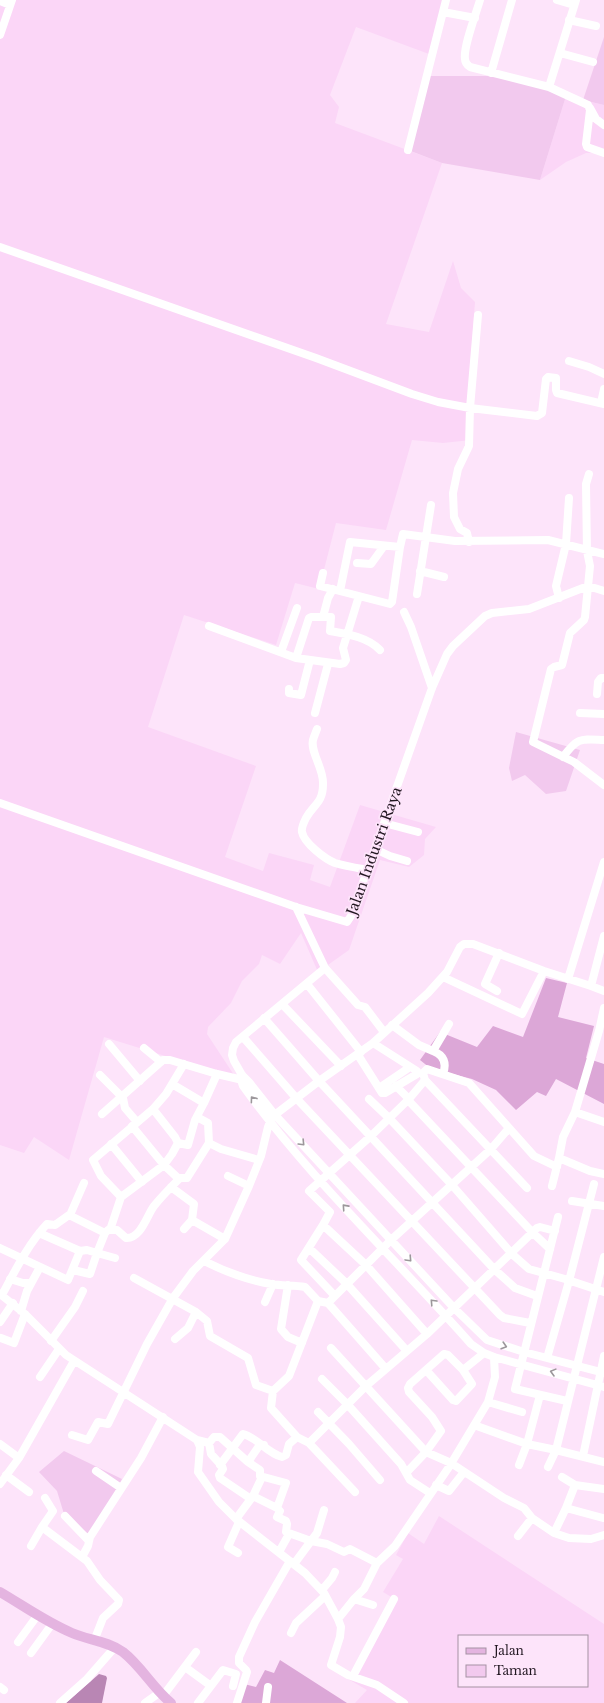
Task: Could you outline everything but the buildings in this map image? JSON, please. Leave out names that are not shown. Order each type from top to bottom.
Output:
[{"type":"main road","points":[[0,1592],[52,1624],[80,1637],[115,1647],[132,1660],[161,1695],[171,1703]]},
{"type":"street","points":[[408,150],[446,0]]},
{"type":"street","points":[[480,0],[466,48],[464,58],[466,63],[470,67],[549,87],[588,105],[596,119],[604,125]]},
{"type":"street","points":[[491,73],[512,0]]},
{"type":"street","points":[[549,87],[575,3],[557,0]]},
{"type":"street","points":[[0,1],[11,3],[0,35]]},
{"type":"street","points":[[443,12],[475,18]]},
{"type":"street","points":[[569,20],[596,26]]},
{"type":"street","points":[[560,53],[592,62]]},
{"type":"street","points":[[590,107],[586,144],[587,147],[604,153]]},
{"type":"street","points":[[0,247],[438,402],[470,408],[539,416],[542,413],[546,379],[548,377],[556,378],[557,393],[602,403],[604,389]]},
{"type":"street","points":[[468,542],[467,533],[458,526],[453,512],[455,481],[458,469],[469,446],[470,408],[478,315]]},
{"type":"street","points":[[569,362],[589,367],[604,374]]},
{"type":"street","points":[[589,474],[586,484],[587,550],[590,566],[585,618],[570,633],[562,665],[551,668],[533,742],[578,765],[604,785]]},
{"type":"street","points":[[559,598],[556,586],[566,544],[569,498]]},
{"type":"street","points":[[417,594],[431,505]]},
{"type":"street","points":[[323,572],[320,586],[391,604],[403,534],[426,536],[448,541],[468,542],[543,540],[566,544],[604,554]]},
{"type":"street","points":[[322,617],[328,598],[337,590],[350,542],[400,547]]},
{"type":"street","points":[[357,563],[371,564],[384,546]]},
{"type":"street","points":[[420,571],[444,577]]},
{"type":"street","points":[[588,586],[604,591]]},
{"type":"street","name":"Jalan Industri Raya","points":[[0,803],[296,907],[347,922],[350,919],[368,870],[432,688],[447,654],[453,646],[485,616],[492,613],[529,609],[588,586]]},
{"type":"street","points":[[209,626],[296,658],[328,664],[340,664],[344,663],[345,657],[342,650],[359,596]]},
{"type":"street","points":[[281,652],[297,608]]},
{"type":"street","points":[[404,612],[414,634],[432,688]]},
{"type":"street","points":[[296,658],[309,618],[331,618],[330,632],[346,634],[370,642],[380,650]]},
{"type":"street","points":[[289,689],[289,693],[300,699],[310,660]]},
{"type":"street","points":[[315,713],[328,664]]},
{"type":"street","points":[[597,694],[598,682],[601,678],[604,678]]},
{"type":"street","points":[[580,713],[604,714]]},
{"type":"street","points":[[317,729],[312,740],[312,746],[322,772],[322,797],[306,817],[302,833],[308,843],[322,856],[334,863],[368,870]]},
{"type":"street","points":[[563,757],[573,744],[579,740],[604,740]]},
{"type":"street","points":[[384,823],[418,832]]},
{"type":"street","points":[[375,849],[407,862]]},
{"type":"street","points":[[568,979],[604,862]]},
{"type":"street","points":[[296,907],[325,968],[358,1005],[365,1007],[384,1032]]},
{"type":"street","points":[[591,986],[604,936]]},
{"type":"street","points":[[72,1435],[88,1440],[98,1422],[108,1423],[147,1344],[173,1298],[193,1271],[225,1239],[249,1186],[259,1160],[270,1122],[275,1115],[319,1081],[360,1054],[373,1043],[428,992],[447,972],[458,951],[464,944],[473,944],[500,953],[544,971],[604,991]]},
{"type":"street","points":[[497,991],[484,984],[500,953]]},
{"type":"street","points":[[325,968],[236,1042],[232,1055],[244,1079],[275,1115],[330,1172],[454,1308],[480,1334],[492,1342],[524,1352],[602,1372]]},
{"type":"street","points":[[442,977],[522,1014],[544,971]]},
{"type":"street","points":[[307,984],[360,1054],[382,1093],[385,1093],[417,1074],[417,1071],[373,1043]]},
{"type":"street","points":[[282,1004],[341,1066]]},
{"type":"street","points":[[552,1186],[560,1158],[563,1138],[575,1112],[602,1032],[604,1008]]},
{"type":"street","points":[[264,1018],[319,1081],[494,1270],[515,1288],[537,1296]]},
{"type":"street","points":[[432,1051],[449,1024]]},
{"type":"street","points":[[392,1025],[419,1045],[439,1054],[445,1061],[443,1074]]},
{"type":"street","points":[[243,1037],[297,1099],[503,1317],[530,1323]]},
{"type":"street","points":[[109,1044],[140,1081]]},
{"type":"street","points":[[144,1048],[161,1062]]},
{"type":"street","points":[[102,1114],[161,1062],[167,1060],[216,1074],[244,1079]]},
{"type":"street","points":[[121,1197],[101,1176],[92,1161],[153,1109],[172,1084],[184,1064]]},
{"type":"street","points":[[379,1088],[410,1067]]},
{"type":"street","points":[[527,1188],[425,1080],[423,1073],[426,1069],[430,1069],[469,1083],[534,1156],[557,1167]]},
{"type":"street","points":[[153,1109],[178,1143],[188,1145],[197,1117],[216,1074]]},
{"type":"street","points":[[100,1075],[122,1097],[125,1108],[134,1124],[164,1165],[179,1179]]},
{"type":"street","points":[[244,1079],[243,1086],[270,1122],[382,1248],[471,1344],[484,1353],[494,1357],[601,1386]]},
{"type":"street","points":[[334,1295],[301,1261],[324,1225],[330,1212],[309,1191],[371,1136],[425,1080]]},
{"type":"street","points":[[172,1084],[204,1103]]},
{"type":"street","points":[[396,1086],[533,1233],[550,1249]]},
{"type":"street","points":[[370,1099],[452,1185],[512,1254],[530,1269],[544,1272],[604,1292]]},
{"type":"street","points":[[575,1112],[604,1122]]},
{"type":"street","points":[[70,1215],[108,1231],[117,1230],[126,1238],[132,1237],[140,1229],[152,1208],[179,1179],[187,1178],[209,1143],[208,1123],[197,1117]]},
{"type":"street","points":[[328,1303],[334,1295],[382,1248],[491,1149],[509,1128]]},
{"type":"street","points":[[73,1270],[90,1274],[97,1252],[108,1231],[121,1197],[164,1165],[178,1143]]},
{"type":"street","points":[[209,1143],[219,1148],[259,1160]]},
{"type":"street","points":[[111,1144],[142,1182]]},
{"type":"street","points":[[560,1158],[604,1174]]},
{"type":"street","points":[[228,1176],[249,1186]]},
{"type":"street","points":[[84,1183],[70,1215],[54,1226],[47,1224],[39,1233],[1,1294],[23,1312],[59,1349],[74,1361],[197,1440],[209,1443]]},
{"type":"street","points":[[547,1358],[594,1184]]},
{"type":"street","points":[[171,1188],[194,1204],[192,1220],[184,1229]]},
{"type":"street","points":[[572,1201],[604,1206]]},
{"type":"street","points":[[558,1217],[530,1323],[515,1389],[567,1401]]},
{"type":"street","points":[[192,1220],[225,1239]]},
{"type":"street","points":[[324,1225],[366,1265],[427,1334]]},
{"type":"street","points":[[309,1443],[366,1386],[427,1334],[474,1288],[512,1254],[538,1227],[555,1230]]},
{"type":"street","points":[[39,1233],[80,1251],[87,1250],[115,1258]]},
{"type":"street","points":[[0,1248],[68,1280],[80,1251]]},
{"type":"street","points":[[309,1248],[346,1283],[406,1352]]},
{"type":"street","points":[[548,1467],[556,1450],[604,1257]]},
{"type":"street","points":[[204,1261],[232,1274],[273,1284],[305,1287],[318,1300],[328,1303],[386,1369]]},
{"type":"street","points":[[1,1338],[14,1343],[31,1283],[40,1267]]},
{"type":"street","points":[[134,1278],[173,1298],[196,1312],[207,1321],[210,1336],[248,1358],[256,1385],[273,1391]]},
{"type":"street","points":[[10,1280],[31,1283]]},
{"type":"street","points":[[265,1302],[273,1284]]},
{"type":"street","points":[[288,1285],[282,1329],[288,1337],[302,1343]]},
{"type":"street","points":[[51,1341],[75,1308],[83,1291]]},
{"type":"street","points":[[318,1300],[289,1376],[273,1391],[271,1408],[297,1437],[309,1443],[355,1492]]},
{"type":"street","points":[[0,1322],[13,1303]]},
{"type":"street","points":[[175,1339],[188,1328],[196,1312]]},
{"type":"street","points":[[471,1344],[480,1334]]},
{"type":"street","points":[[331,1348],[426,1452],[451,1463],[504,1498],[524,1508],[532,1518],[554,1533],[569,1538],[591,1539],[602,1526],[566,1508]]},
{"type":"street","points":[[40,1377],[59,1349]]},
{"type":"street","points":[[463,1370],[484,1353]]},
{"type":"street","points":[[407,1472],[426,1452],[440,1434],[440,1428],[408,1390],[410,1384],[426,1370],[446,1354],[463,1370],[475,1386],[458,1400],[454,1401],[426,1370]]},
{"type":"street","points":[[583,1456],[601,1386],[604,1356]]},
{"type":"street","points":[[338,1619],[364,1589],[377,1563],[395,1546],[451,1463],[488,1402],[495,1377],[494,1357]]},
{"type":"street","points":[[0,1483],[19,1458],[74,1361]]},
{"type":"street","points":[[322,1379],[348,1405],[401,1464],[407,1472],[410,1480],[430,1493]]},
{"type":"street","points":[[519,1465],[527,1444],[540,1395]]},
{"type":"street","points":[[488,1402],[522,1412]]},
{"type":"street","points":[[318,1412],[349,1444],[380,1480]]},
{"type":"street","points":[[82,1557],[89,1541],[141,1458],[162,1417]]},
{"type":"street","points":[[474,1425],[527,1444],[604,1462]]},
{"type":"street","points":[[220,1465],[243,1434],[264,1445],[274,1455],[282,1457],[286,1455],[290,1444],[297,1437]]},
{"type":"street","points":[[209,1443],[214,1437],[220,1437],[248,1462],[260,1470],[260,1476],[286,1484],[277,1508]]},
{"type":"street","points":[[197,1440],[200,1447],[197,1469],[199,1475],[219,1502],[237,1520],[292,1562],[314,1581],[324,1593],[341,1627],[340,1637],[331,1664],[353,1676],[377,1685],[404,1703]]},
{"type":"street","points":[[209,1443],[211,1454],[223,1468],[219,1475],[220,1478],[252,1498],[277,1508],[280,1511],[277,1517],[286,1521],[287,1524],[285,1531],[289,1534],[311,1541],[328,1544],[344,1552],[350,1549],[377,1563]]},
{"type":"street","points":[[0,1444],[19,1458]]},
{"type":"street","points":[[248,1462],[259,1446],[264,1445]]},
{"type":"street","points":[[96,1471],[121,1488]]},
{"type":"street","points":[[436,1485],[449,1491],[464,1472]]},
{"type":"street","points":[[6,1474],[28,1492]]},
{"type":"street","points":[[238,1553],[228,1547],[237,1520],[252,1498],[262,1476]]},
{"type":"street","points":[[562,1477],[575,1485],[604,1489]]},
{"type":"street","points":[[554,1533],[575,1485]]},
{"type":"street","points":[[31,1546],[53,1511],[45,1498]]},
{"type":"street","points":[[237,1703],[247,1672],[238,1663],[239,1657],[255,1622],[292,1562],[317,1533],[324,1510]]},
{"type":"street","points":[[65,1516],[89,1541]]},
{"type":"street","points":[[518,1536],[532,1518]]},
{"type":"street","points":[[42,1527],[87,1561],[100,1580],[119,1600],[118,1604],[103,1618],[94,1641]]},
{"type":"street","points":[[279,1552],[289,1534]]},
{"type":"street","points":[[291,1632],[296,1623],[324,1593],[335,1572]]},
{"type":"street","points":[[354,1599],[373,1605]]},
{"type":"street","points":[[353,1676],[394,1599]]},
{"type":"street","points":[[18,1642],[37,1616]]},
{"type":"street","points":[[31,1653],[52,1624]]},
{"type":"street","points":[[60,1703],[88,1679],[115,1647]]},
{"type":"street","points":[[145,1703],[161,1695],[196,1652]]},
{"type":"street","points":[[185,1666],[211,1686]]},
{"type":"street","points":[[198,1703],[222,1671],[225,1670],[236,1674],[233,1686]]},
{"type":"street","points":[[266,1703],[268,1687]]},
{"type":"shaded area","points":[[0,0],[443,0],[429,54],[356,27],[330,95],[339,107],[335,123],[442,163],[386,324],[429,332],[453,261],[461,288],[475,302],[467,410],[471,440],[443,443],[412,440],[386,530],[336,523],[319,589],[295,583],[276,645],[184,615],[148,727],[256,766],[225,857],[263,871],[269,853],[314,865],[310,880],[330,887],[360,805],[436,827],[425,839],[424,855],[409,867],[380,860],[349,950],[318,972],[301,933],[280,964],[262,955],[259,964],[242,981],[231,1003],[208,1027],[207,1034],[236,1078],[104,1037],[69,1160],[34,1137],[24,1153],[0,1145]]},
{"type":"shaded area","points":[[566,96],[604,105],[604,153],[586,153],[566,162],[540,180]]},
{"type":"shaded area","points":[[546,978],[567,983],[558,1017],[594,1026],[586,1058],[604,1064],[604,1104],[556,1079],[546,1096],[537,1092],[516,1110],[496,1090],[472,1079],[430,1068],[420,1060],[440,1032],[477,1047],[493,1026],[523,1037]]},
{"type":"shaded area","points":[[439,1516],[604,1624],[604,1703],[355,1703],[367,1690],[348,1679],[393,1598],[383,1592],[403,1559],[396,1555],[408,1533],[424,1544]]},
{"type":"shaded area","points":[[280,1660],[347,1703],[240,1703],[244,1684],[256,1687],[265,1670],[274,1673]]},
{"type":"shaded area","points":[[99,1674],[106,1676],[107,1678],[102,1703],[66,1703]]},
{"type":"green space","points":[[604,37],[604,105],[583,100]]},
{"type":"green space","points":[[427,76],[508,76],[566,96],[540,180],[442,163],[408,150]]},
{"type":"green space","points":[[516,732],[580,750],[566,791],[546,794],[525,775],[512,781],[509,768]]},
{"type":"green space","points":[[64,1451],[122,1479],[91,1536],[64,1514],[57,1491],[39,1472]]}]
